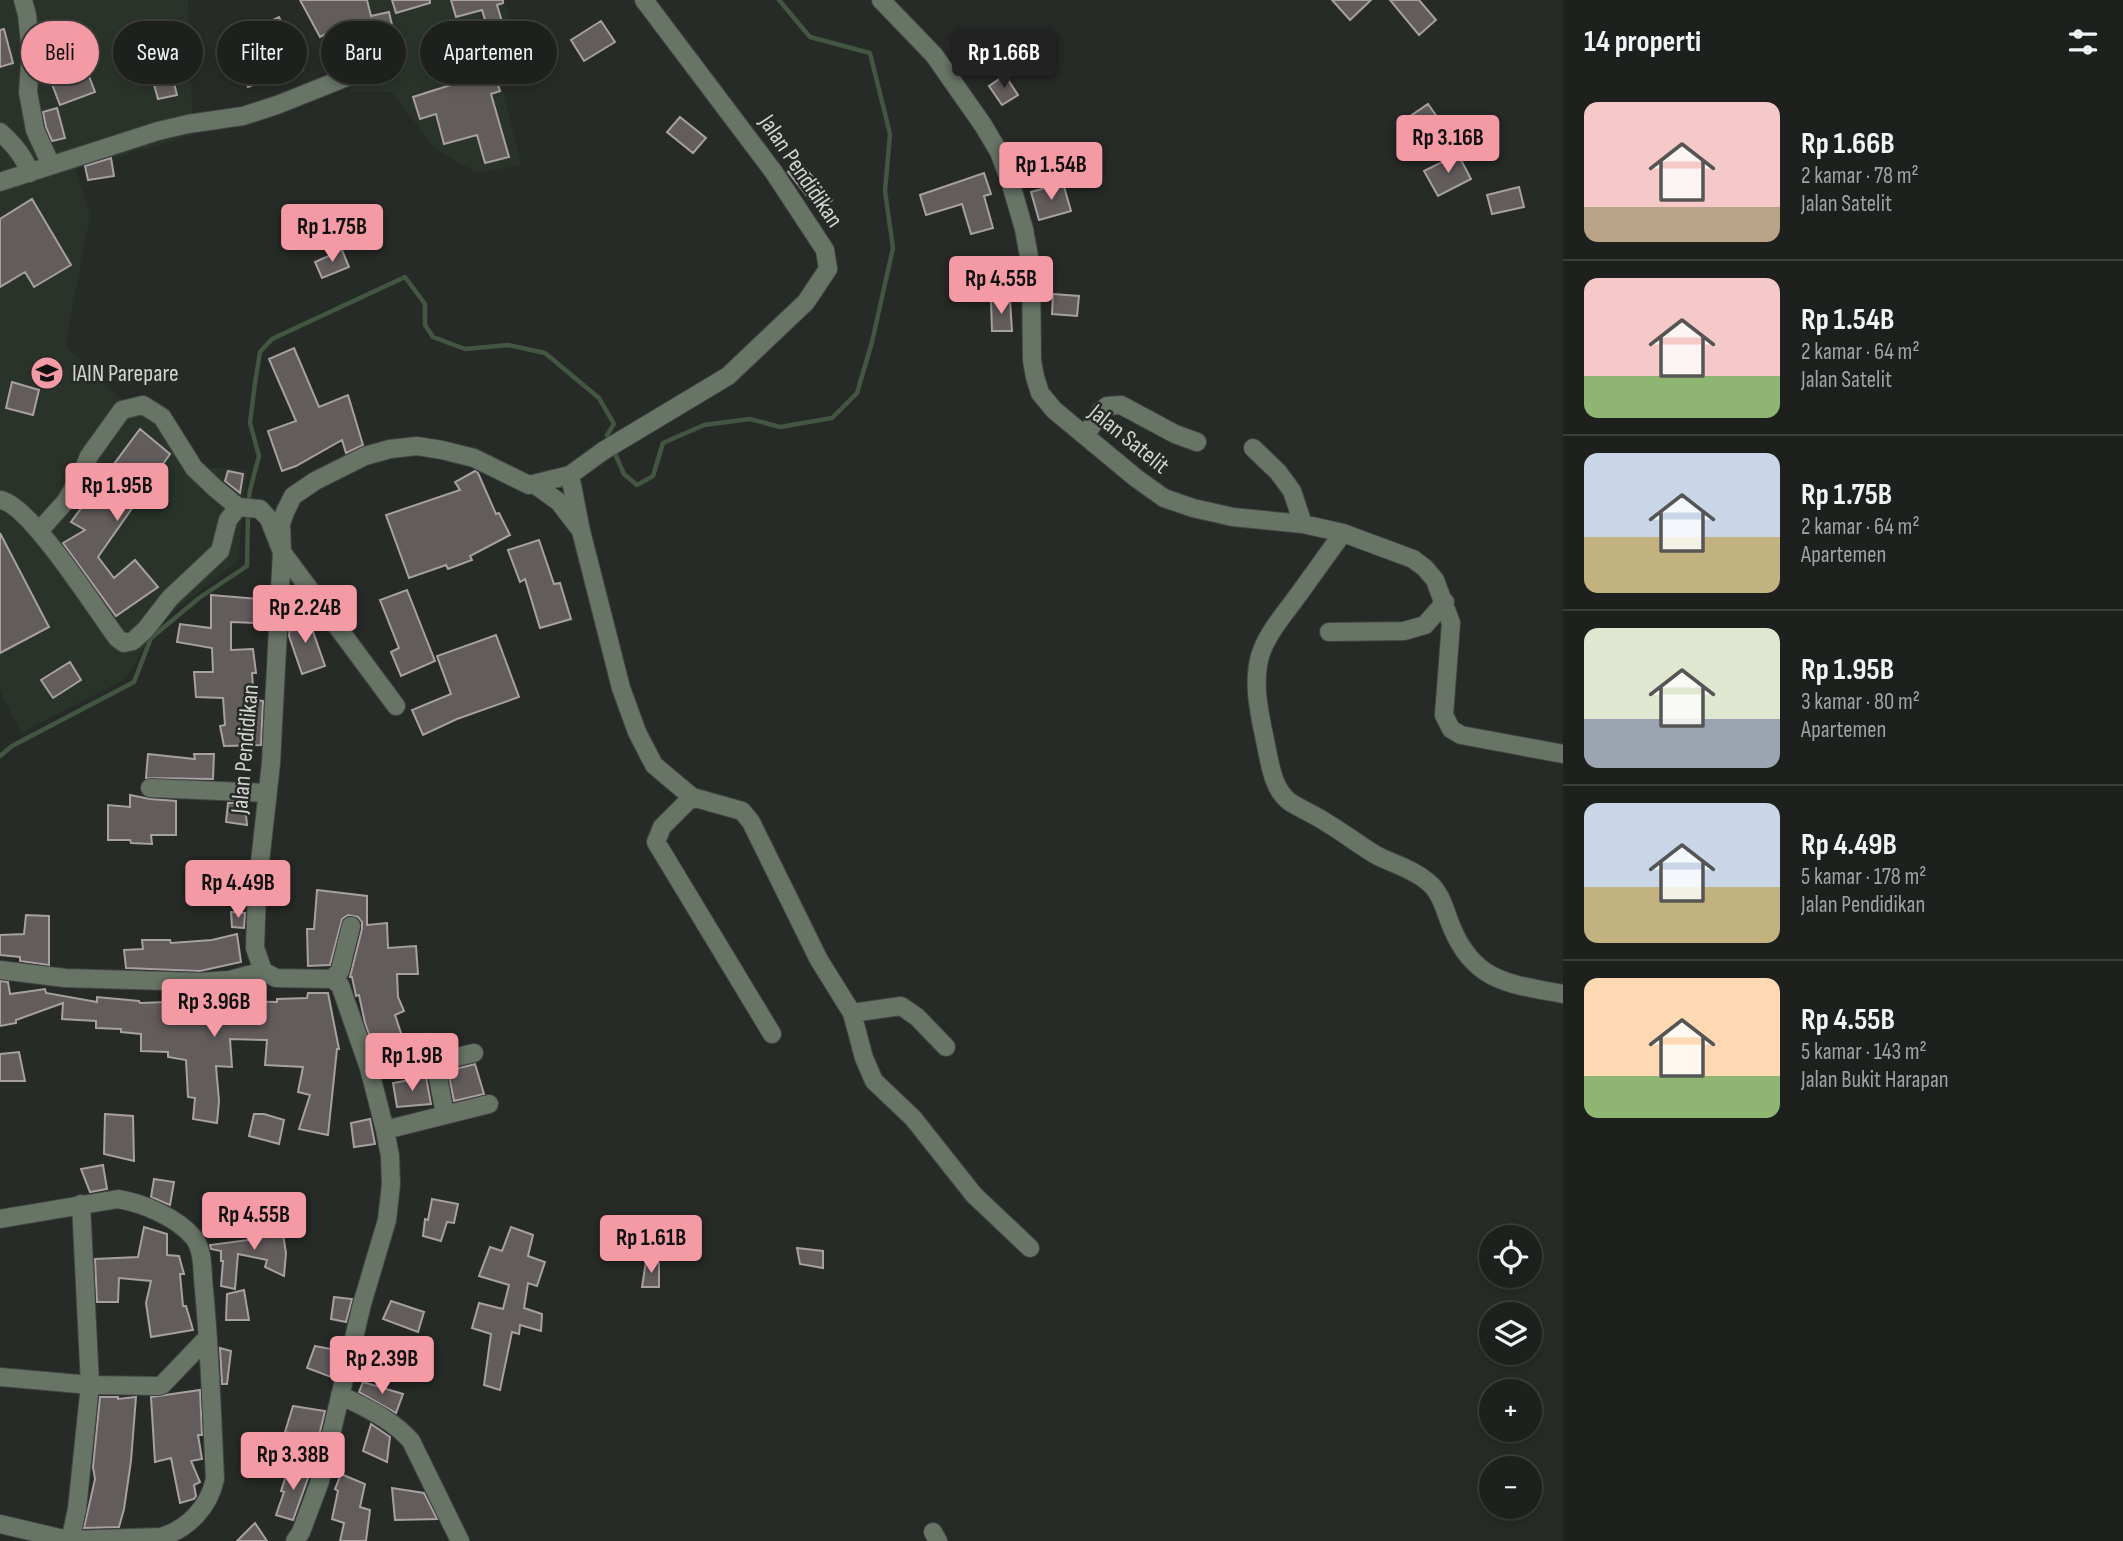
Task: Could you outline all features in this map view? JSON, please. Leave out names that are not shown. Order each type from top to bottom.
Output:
[{"type":"street","points":[[23,0],[31,52],[28,92],[35,131],[51,166]]},
{"type":"street","name":"Jalan Pendidikan","points":[[264,971],[255,948],[257,889],[271,763],[282,552],[281,524],[293,496],[315,481],[365,456],[417,446],[474,458],[529,485],[570,475],[603,451],[728,376],[806,302],[828,270],[825,250],[773,171],[644,0]]},
{"type":"street","name":"Jalan Satelit","points":[[881,0],[934,55],[984,125],[999,152],[1024,229],[1029,255],[1032,360],[1035,377],[1041,393],[1054,410],[1164,498],[1233,517],[1303,524],[1343,533],[1413,559],[1435,580],[1451,623],[1444,715],[1451,729],[1469,737],[1563,754]]},
{"type":"street","points":[[0,181],[159,131],[243,116],[327,84]]},
{"type":"street","points":[[0,132],[13,143],[26,161],[30,173]]},
{"type":"street","points":[[39,531],[66,500],[89,456],[122,410],[143,405],[162,417],[194,468],[248,508],[270,519],[282,552],[396,706]]},
{"type":"street","points":[[1086,435],[1101,411],[1107,406],[1121,405],[1175,434],[1197,442]]},
{"type":"street","points":[[1252,448],[1278,472],[1292,491],[1303,524]]},
{"type":"street","points":[[570,475],[581,531],[621,688],[637,732],[654,765],[692,797],[742,811],[751,822],[819,960],[852,1013],[864,1058],[874,1081],[913,1118],[974,1195],[1030,1248]]},
{"type":"street","points":[[534,484],[559,502],[581,531]]},
{"type":"street","points":[[0,500],[13,505],[39,531],[117,638],[124,643],[133,641],[146,629],[170,598],[220,551],[228,520],[248,508]]},
{"type":"street","points":[[1343,533],[1283,615],[1260,657],[1257,695],[1270,766],[1280,790],[1289,801],[1369,851],[1428,882],[1436,891],[1463,949],[1478,968],[1499,980],[1521,987],[1563,994]]},
{"type":"street","points":[[1329,632],[1404,631],[1425,625],[1445,603]]},
{"type":"street","points":[[150,788],[267,793]]},
{"type":"street","points":[[692,797],[662,827],[656,842],[772,1034]]},
{"type":"street","points":[[332,979],[340,971],[351,926]]},
{"type":"street","points":[[0,970],[65,978],[200,982],[230,980],[264,971],[276,978],[332,979],[342,989],[369,1068],[385,1130],[391,1184],[387,1220],[362,1304],[320,1481],[295,1541]]},
{"type":"street","points":[[852,1013],[901,1006],[917,1017],[946,1047]]},
{"type":"street","points":[[369,1068],[435,1062],[474,1054]]},
{"type":"street","points":[[435,1062],[445,1114]]},
{"type":"street","points":[[385,1130],[489,1104]]},
{"type":"street","points":[[0,1219],[118,1199],[165,1215],[194,1238],[200,1250],[208,1337],[215,1479],[213,1490],[196,1516],[185,1526],[161,1537],[68,1540],[0,1524]]},
{"type":"street","points":[[68,1540],[77,1509],[90,1385],[81,1204]]},
{"type":"street","points":[[0,1377],[90,1385],[163,1384],[208,1337]]},
{"type":"street","points":[[340,1395],[400,1428],[411,1441],[460,1541]]},
{"type":"shaded area","name":"IAIN Parepare","points":[[0,0],[188,0],[189,21],[113,21],[113,84],[191,84],[193,135],[75,169],[90,215],[65,346],[124,402],[158,401],[203,467],[247,470],[238,561],[157,624],[127,678],[21,733],[0,691],[0,191],[5,190],[0,162]]},
{"type":"shaded area","points":[[331,0],[504,0],[511,21],[420,21],[420,84],[501,84],[521,165],[477,173],[435,149],[392,92],[351,92],[349,84],[406,84],[406,21],[336,21]]},
{"type":"building","points":[[300,0],[367,0],[371,16],[389,12],[391,21],[321,21],[320,37]]},
{"type":"building","points":[[392,0],[430,0],[430,3],[396,13]]},
{"type":"building","points":[[451,0],[503,0],[503,3],[497,5],[502,21],[485,21],[482,10],[456,17]]},
{"type":"building","points":[[1332,0],[1371,0],[1350,20]]},
{"type":"building","points":[[1390,0],[1419,0],[1436,20],[1419,35]]},
{"type":"building","points":[[601,21],[615,42],[584,61],[571,40]]},
{"type":"building","points":[[4,29],[13,63],[0,67],[0,30]]},
{"type":"building","points":[[1005,75],[1018,95],[1002,105],[989,86]]},
{"type":"building","points":[[52,84],[92,84],[95,92],[60,105]]},
{"type":"building","points":[[154,84],[174,84],[177,95],[158,99]]},
{"type":"building","points":[[454,84],[498,84],[500,91],[491,94],[509,157],[485,163],[477,135],[444,144],[436,114],[420,119],[413,97]]},
{"type":"building","points":[[1428,104],[1445,128],[1423,144],[1406,119]]},
{"type":"building","points":[[57,108],[65,138],[52,141],[43,112]]},
{"type":"building","points":[[680,117],[706,138],[693,153],[667,132]]},
{"type":"building","points":[[1458,154],[1471,179],[1438,196],[1424,171]]},
{"type":"building","points":[[111,158],[114,176],[88,180],[85,166]]},
{"type":"building","points":[[800,162],[832,200],[819,211],[788,172]]},
{"type":"building","points":[[984,173],[991,194],[984,196],[993,228],[971,234],[962,204],[926,215],[920,195]]},
{"type":"building","points":[[1063,183],[1071,211],[1039,220],[1031,192]]},
{"type":"building","points":[[1519,187],[1524,207],[1492,214],[1487,195]]},
{"type":"building","points":[[32,199],[71,265],[34,287],[25,272],[0,287],[0,219]]},
{"type":"building","points":[[342,250],[349,267],[322,278],[315,262]]},
{"type":"building","points":[[1053,294],[1079,296],[1077,316],[1052,314]]},
{"type":"building","points":[[1010,300],[1012,331],[992,331],[991,301]]},
{"type":"building","points":[[294,348],[319,407],[348,395],[363,445],[346,453],[342,440],[282,471],[268,431],[296,421],[269,359]]},
{"type":"building","points":[[12,382],[39,390],[33,415],[6,408]]},
{"type":"building","points":[[140,429],[170,454],[98,557],[114,578],[135,560],[158,587],[116,616],[63,543],[85,530],[71,522]]},
{"type":"building","points":[[228,471],[243,474],[240,493],[225,481]]},
{"type":"building","points":[[475,471],[496,514],[499,513],[510,535],[470,556],[472,560],[448,569],[446,565],[409,578],[386,515],[460,490],[455,482]]},
{"type":"building","points":[[0,533],[49,627],[0,653]]},
{"type":"building","points":[[539,540],[554,584],[560,583],[571,619],[540,628],[525,579],[520,582],[508,550]]},
{"type":"building","points":[[407,590],[435,661],[401,676],[391,652],[399,648],[380,600]]},
{"type":"building","points":[[211,595],[259,599],[258,623],[231,622],[231,650],[253,649],[256,673],[252,673],[254,700],[263,701],[261,745],[224,746],[220,726],[225,725],[223,698],[196,697],[194,672],[213,672],[212,648],[177,642],[180,624],[211,628]]},
{"type":"building","points":[[303,614],[306,621],[309,620],[325,666],[302,674],[289,636],[292,625],[290,619]]},
{"type":"building","points":[[496,635],[519,697],[457,719],[423,735],[412,710],[451,694],[437,656]]},
{"type":"building","points":[[70,662],[81,680],[53,698],[41,680]]},
{"type":"building","points":[[148,754],[195,759],[194,754],[214,754],[213,779],[146,778]]},
{"type":"building","points":[[130,795],[176,801],[176,835],[151,835],[152,844],[108,840],[108,805],[130,807]]},
{"type":"building","points":[[228,803],[245,803],[247,825],[226,822]]},
{"type":"building","points":[[317,890],[367,896],[367,925],[387,923],[388,948],[416,946],[418,974],[397,974],[398,997],[404,1011],[395,1015],[403,1039],[427,1034],[436,1050],[377,1056],[365,1023],[359,995],[356,996],[350,977],[362,929],[362,922],[358,917],[348,915],[342,919],[330,965],[308,966],[307,929],[314,929]]},
{"type":"building","points":[[231,912],[245,913],[244,928],[232,927]]},
{"type":"building","points":[[26,915],[49,916],[49,965],[0,955],[0,935],[24,934]]},
{"type":"building","points":[[237,934],[241,962],[200,971],[126,968],[124,950],[143,949],[142,940],[170,940],[171,943],[212,940]]},
{"type":"building","points":[[0,981],[8,982],[10,994],[45,989],[46,993],[97,1002],[97,997],[140,1003],[167,1002],[167,1005],[205,1008],[206,1003],[277,1002],[277,999],[307,998],[308,993],[328,993],[339,1049],[328,1135],[299,1129],[310,1095],[298,1092],[303,1067],[265,1065],[267,1040],[230,1039],[232,1067],[216,1066],[219,1101],[217,1123],[193,1119],[195,1098],[188,1097],[186,1060],[168,1057],[168,1052],[141,1051],[141,1034],[121,1032],[121,1029],[96,1028],[96,1021],[62,1019],[63,1003],[16,1020],[16,1023],[0,1026]]},
{"type":"building","points":[[19,1052],[25,1081],[0,1081],[0,1054]]},
{"type":"building","points":[[475,1064],[484,1094],[454,1101],[448,1071]]},
{"type":"building","points":[[426,1077],[431,1104],[397,1107],[393,1083]]},
{"type":"building","points":[[105,1114],[133,1116],[134,1161],[104,1154]]},
{"type":"building","points":[[254,1114],[284,1120],[279,1144],[249,1136]]},
{"type":"building","points":[[370,1119],[375,1144],[354,1147],[351,1123]]},
{"type":"building","points":[[103,1165],[107,1189],[90,1192],[81,1169]]},
{"type":"building","points":[[154,1179],[174,1182],[170,1205],[151,1197]]},
{"type":"building","points":[[432,1199],[458,1204],[454,1223],[447,1222],[441,1241],[423,1236]]},
{"type":"building","points":[[281,1221],[286,1253],[284,1276],[265,1267],[267,1260],[238,1254],[235,1289],[221,1286],[221,1251],[211,1249],[210,1245],[248,1240],[248,1230],[266,1230],[265,1223]]},
{"type":"building","points":[[144,1227],[167,1234],[167,1255],[179,1256],[184,1274],[180,1274],[183,1306],[186,1306],[193,1330],[151,1337],[146,1303],[151,1281],[119,1278],[118,1302],[97,1302],[95,1259],[138,1257]]},
{"type":"building","points":[[511,1227],[533,1235],[528,1256],[545,1262],[537,1286],[528,1283],[524,1308],[542,1314],[541,1331],[520,1325],[519,1334],[512,1332],[500,1390],[484,1385],[491,1334],[472,1328],[479,1303],[503,1309],[509,1285],[479,1276],[490,1247],[502,1251]]},
{"type":"building","points":[[797,1248],[823,1251],[823,1268],[800,1264]]},
{"type":"building","points":[[646,1261],[659,1263],[659,1287],[642,1287]]},
{"type":"building","points":[[244,1290],[249,1320],[226,1320],[227,1294]]},
{"type":"building","points":[[334,1297],[352,1299],[346,1322],[331,1319]]},
{"type":"building","points":[[391,1301],[424,1312],[418,1332],[383,1319]]},
{"type":"building","points":[[315,1346],[336,1350],[331,1377],[307,1368]]},
{"type":"building","points":[[220,1348],[231,1351],[227,1384],[222,1384]]},
{"type":"building","points":[[363,1382],[403,1394],[396,1413],[359,1392]]},
{"type":"building","points":[[200,1390],[202,1435],[198,1435],[202,1459],[191,1461],[200,1482],[194,1485],[194,1499],[180,1503],[171,1458],[155,1462],[151,1397]]},
{"type":"building","points":[[100,1397],[136,1397],[131,1461],[119,1527],[84,1528],[95,1479],[93,1467]]},
{"type":"building","points":[[293,1406],[325,1411],[318,1440],[285,1432]]},
{"type":"building","points":[[371,1424],[390,1437],[387,1462],[363,1451]]},
{"type":"building","points":[[289,1466],[311,1470],[293,1520],[276,1515]]},
{"type":"building","points":[[341,1474],[365,1484],[360,1507],[370,1510],[366,1541],[340,1541],[344,1523],[332,1519],[338,1491],[335,1489]]},
{"type":"building","points":[[392,1488],[424,1493],[437,1519],[395,1520]]},
{"type":"building","points":[[255,1523],[267,1541],[237,1541]]},
{"type":"waterway","points":[[613,449],[624,474],[637,485],[653,476],[663,443],[704,425],[750,419],[780,427],[832,418],[857,393],[872,342],[893,248],[885,191],[890,134],[870,53],[810,37],[779,0]]},
{"type":"waterway","points":[[248,505],[259,456],[250,423],[260,352],[272,339],[405,277],[425,304],[425,325],[433,337],[465,349],[508,345],[545,353],[599,398],[614,424],[607,435],[610,441]]},
{"type":"waterway","points":[[0,756],[12,746],[134,682],[151,638],[199,598],[247,566],[248,513]]},
{"type":"place","name":"IAIN Parepare","points":[[47,373]]}]
